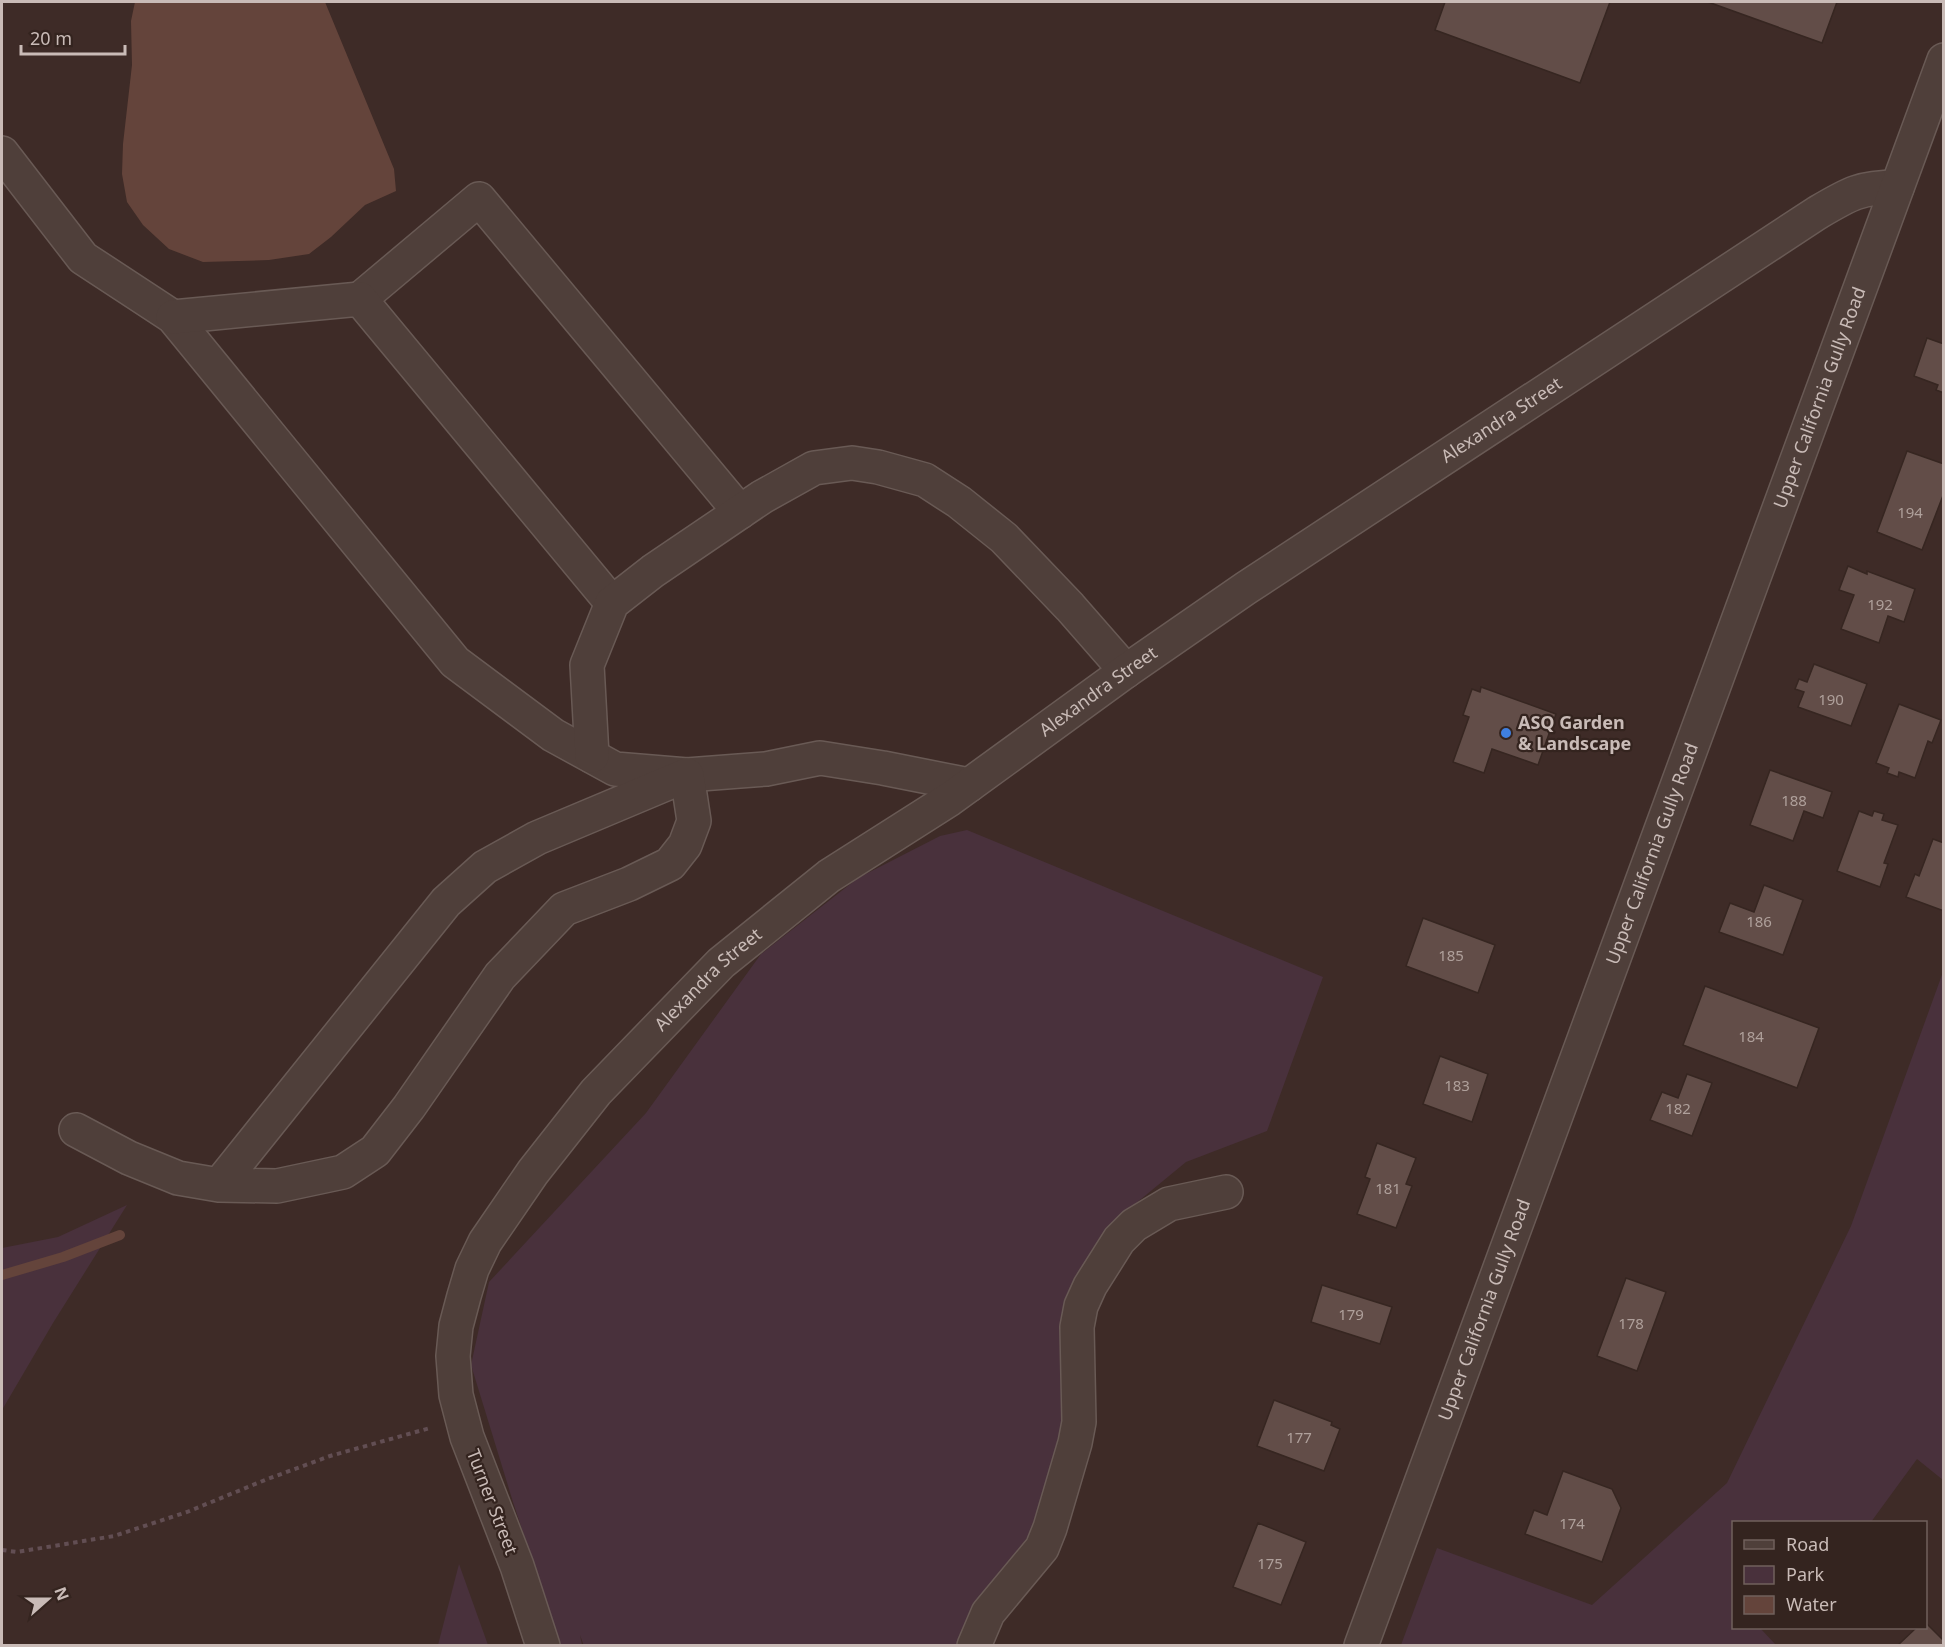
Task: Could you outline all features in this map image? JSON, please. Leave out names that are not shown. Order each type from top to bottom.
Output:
[{"type":"street","name":"Upper California Gully Road","points":[[1361,1646],[1897,187],[1941,74]]},
{"type":"street","points":[[2,153],[83,258],[173,317],[455,662],[553,735],[615,769],[687,775],[765,769],[820,758],[969,785]]},
{"type":"street","name":"Alexandra Street","points":[[453,1356],[456,1326],[472,1269],[485,1242],[533,1172],[596,1092],[675,1009],[721,963],[777,917],[829,876],[969,785],[1125,671],[1246,588],[1817,213],[1859,190],[1873,187],[1897,187]]},
{"type":"street","points":[[173,317],[360,299],[479,199],[740,512]]},
{"type":"street","points":[[360,299],[612,603]]},
{"type":"street","points":[[592,756],[587,665],[612,603],[653,571],[762,497],[814,468],[852,463],[878,466],[925,480],[959,502],[1004,538],[1070,607],[1125,671]]},
{"type":"street","points":[[76,1130],[129,1158],[178,1178],[219,1185],[277,1186],[343,1172],[375,1151],[409,1107],[500,976],[564,909],[629,884],[670,864],[685,845],[694,821],[687,775]]},
{"type":"street","points":[[219,1185],[446,902],[485,867],[537,838],[687,775]]},
{"type":"street","points":[[974,1646],[988,1613],[1042,1548],[1050,1528],[1076,1443],[1079,1422],[1077,1327],[1081,1306],[1090,1286],[1119,1240],[1134,1225],[1169,1204],[1226,1192]]},
{"type":"street","name":"Turner Street","points":[[453,1356],[456,1395],[462,1419],[482,1479],[517,1566],[543,1646]]},
{"type":"path","points":[[2,1550],[17,1552],[114,1536],[187,1512],[330,1456],[462,1419]]},
{"type":"green space","points":[[967,830],[1323,977],[1267,1131],[1186,1162],[1135,1204],[1072,1293],[1069,1373],[1058,1445],[1038,1522],[969,1621],[961,1645],[584,1646],[580,1635],[582,1645],[560,1645],[471,1365],[489,1282],[646,1113],[761,954],[858,878],[940,836]]},
{"type":"green space","points":[[1943,972],[1943,1480],[1917,1459],[1872,1521],[1732,1521],[1732,1629],[1761,1629],[1776,1645],[1401,1645],[1437,1548],[1592,1605],[1727,1483],[1851,1226]]},
{"type":"green space","points":[[127,1205],[2,1410],[2,1248],[58,1237]]},
{"type":"green space","points":[[459,1564],[488,1645],[438,1645]]},
{"type":"water","points":[[135,2],[325,2],[394,169],[396,191],[365,205],[309,254],[269,260],[203,262],[169,249],[143,225],[127,202],[122,174],[132,65],[131,21]]},
{"type":"building","points":[[1445,2],[1610,2],[1580,83],[1435,30]]},
{"type":"building","points":[[1708,2],[1837,2],[1822,43]]},
{"type":"building","points":[[1927,338],[1944,344],[1944,393],[1936,390],[1938,385],[1914,376]]},
{"type":"building","points":[[1907,451],[1944,464],[1944,493],[1922,550],[1877,532]]},
{"type":"building","points":[[1848,566],[1915,589],[1904,622],[1888,616],[1879,643],[1841,629],[1854,595],[1839,590]]},
{"type":"building","points":[[1814,664],[1867,684],[1851,726],[1798,707],[1804,692],[1795,689],[1799,679],[1807,682]]},
{"type":"building","name":"ASQ Garden & Landscape","points":[[1481,687],[1556,714],[1538,765],[1492,749],[1484,773],[1453,762],[1469,717],[1463,715],[1472,689],[1480,692]]},
{"type":"building","points":[[1899,704],[1941,720],[1932,743],[1928,741],[1915,778],[1899,772],[1898,777],[1887,773],[1889,768],[1876,763]]},
{"type":"building","points":[[1770,770],[1832,792],[1823,818],[1804,811],[1793,841],[1750,825]]},
{"type":"building","points":[[1859,811],[1872,816],[1874,811],[1884,814],[1882,820],[1898,825],[1884,863],[1888,864],[1880,887],[1837,871]]},
{"type":"building","points":[[1933,839],[1944,843],[1944,911],[1906,897],[1915,874],[1919,876]]},
{"type":"building","points":[[1764,885],[1803,900],[1783,955],[1719,932],[1730,903],[1754,912]]},
{"type":"building","points":[[1423,918],[1495,945],[1478,993],[1406,966]]},
{"type":"building","points":[[1705,986],[1819,1028],[1797,1088],[1683,1045]]},
{"type":"building","points":[[1440,1056],[1488,1074],[1472,1122],[1423,1104]]},
{"type":"building","points":[[1687,1074],[1712,1083],[1692,1136],[1650,1120],[1662,1092],[1678,1098]]},
{"type":"building","points":[[1377,1143],[1416,1158],[1406,1184],[1412,1186],[1396,1228],[1357,1214],[1370,1179],[1365,1177]]},
{"type":"building","points":[[1626,1278],[1666,1292],[1637,1371],[1597,1356]]},
{"type":"building","points":[[1322,1285],[1392,1307],[1380,1344],[1311,1322]]},
{"type":"building","points":[[1274,1400],[1332,1422],[1331,1425],[1340,1429],[1324,1471],[1257,1446]]},
{"type":"building","points":[[1563,1471],[1612,1489],[1621,1508],[1602,1562],[1525,1534],[1534,1510],[1547,1515]]},
{"type":"building","points":[[1258,1523],[1306,1542],[1281,1605],[1233,1587]]},
{"type":"building","points":[[1927,1624],[1944,1641],[1944,1646],[1897,1646],[1915,1629],[1927,1629]]},
{"type":"waterway","points":[[2,1275],[63,1257],[120,1235]]},
{"type":"place","name":"ASQ Garden & Landscape","points":[[1506,733]]}]
